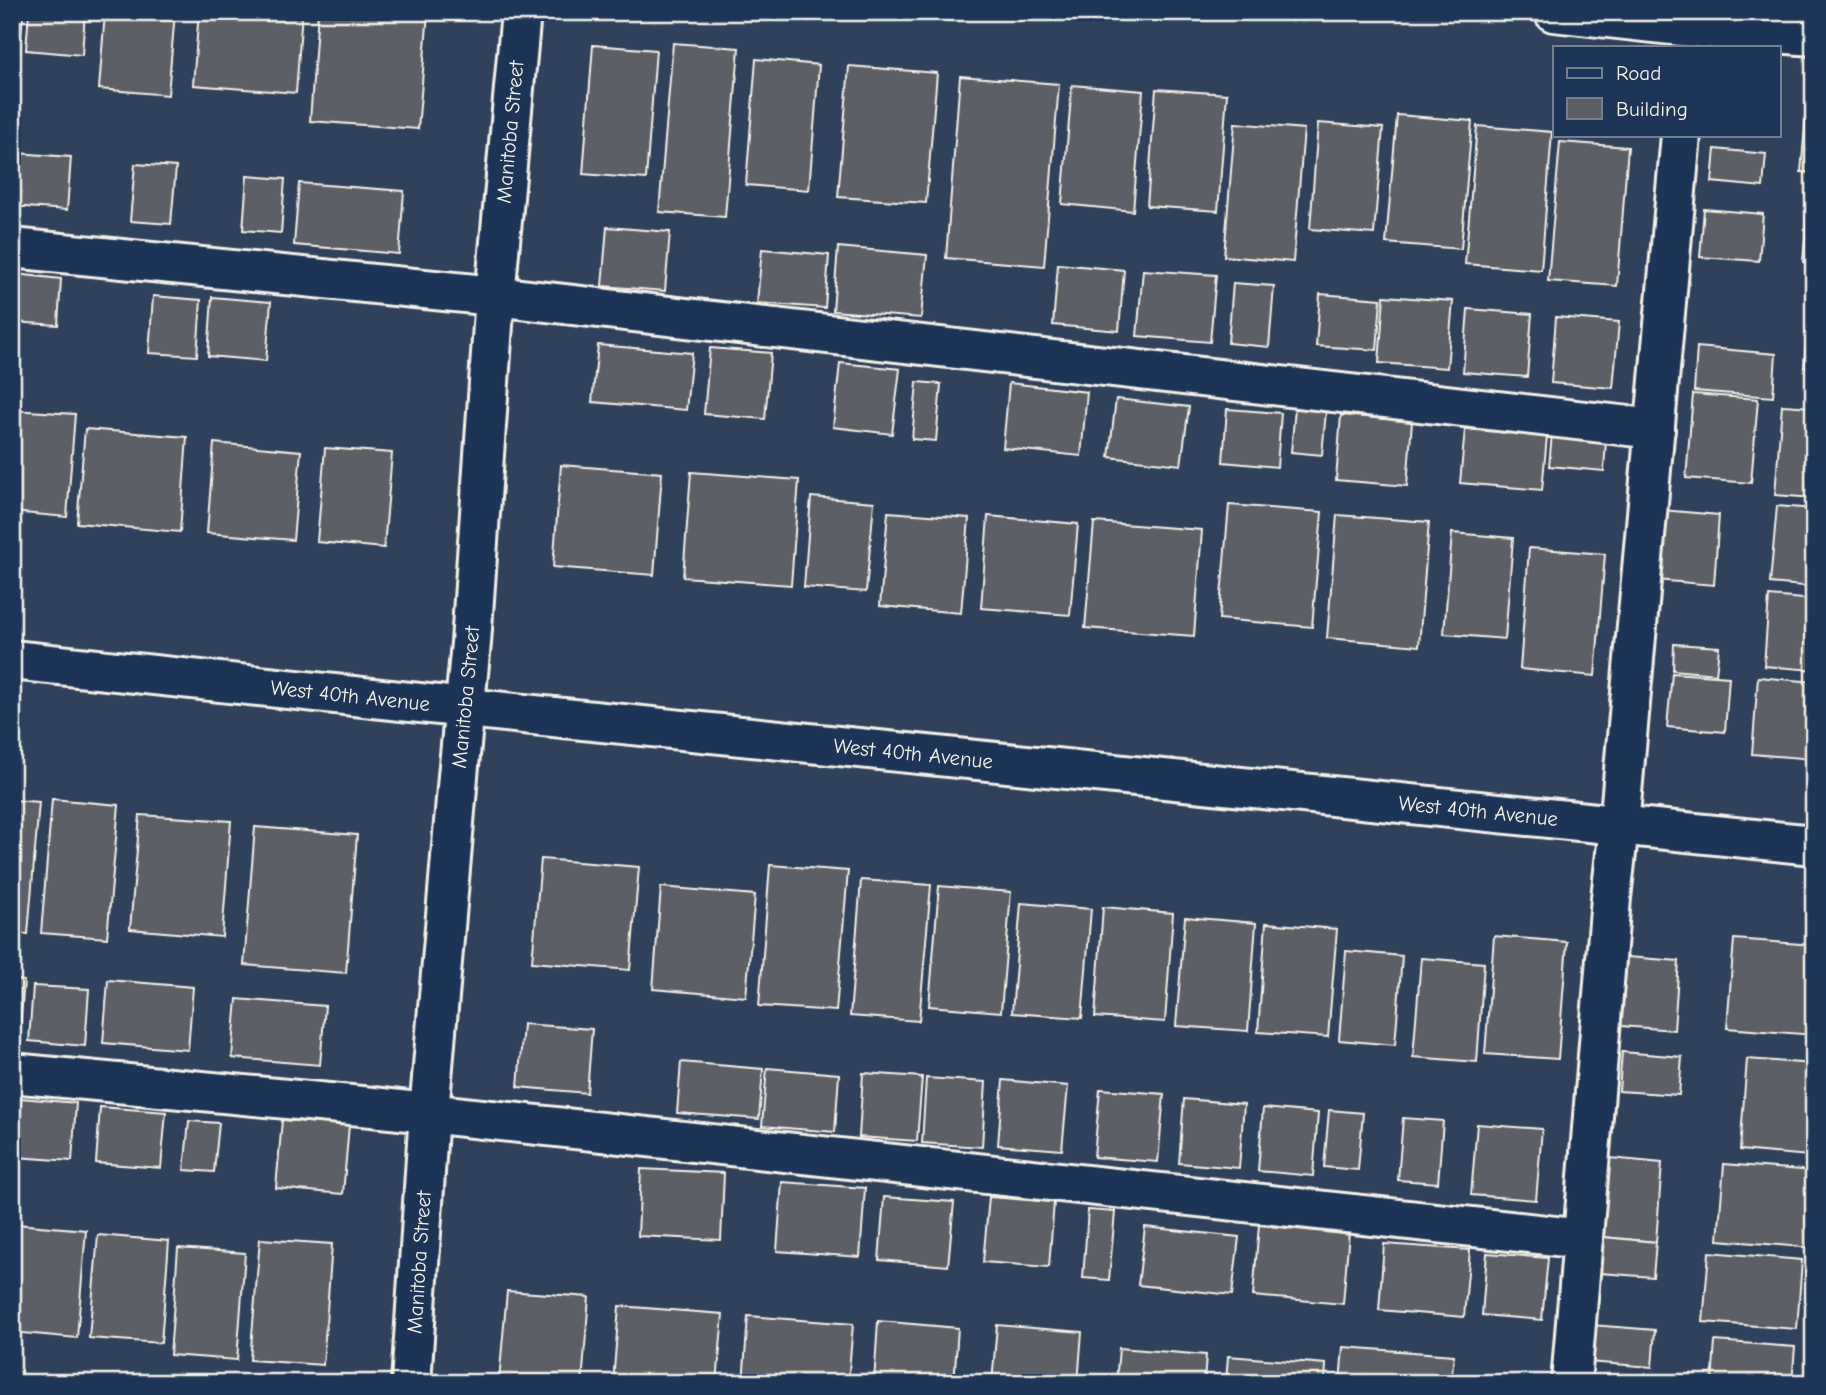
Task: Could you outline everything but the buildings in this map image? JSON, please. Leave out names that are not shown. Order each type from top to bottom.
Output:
[{"type":"street","name":"Manitoba Street","points":[[411,1383],[429,1113],[471,643],[495,296],[521,12]]},
{"type":"street","points":[[1554,12],[1689,37],[1814,36]]},
{"type":"street","points":[[1571,1383],[1610,912],[1681,136]]},
{"type":"street","points":[[12,248],[495,296],[1655,429]]},
{"type":"street","name":"West 40th Avenue","points":[[12,660],[1814,845]]},
{"type":"street","points":[[12,1073],[429,1113],[1583,1239]]}]
